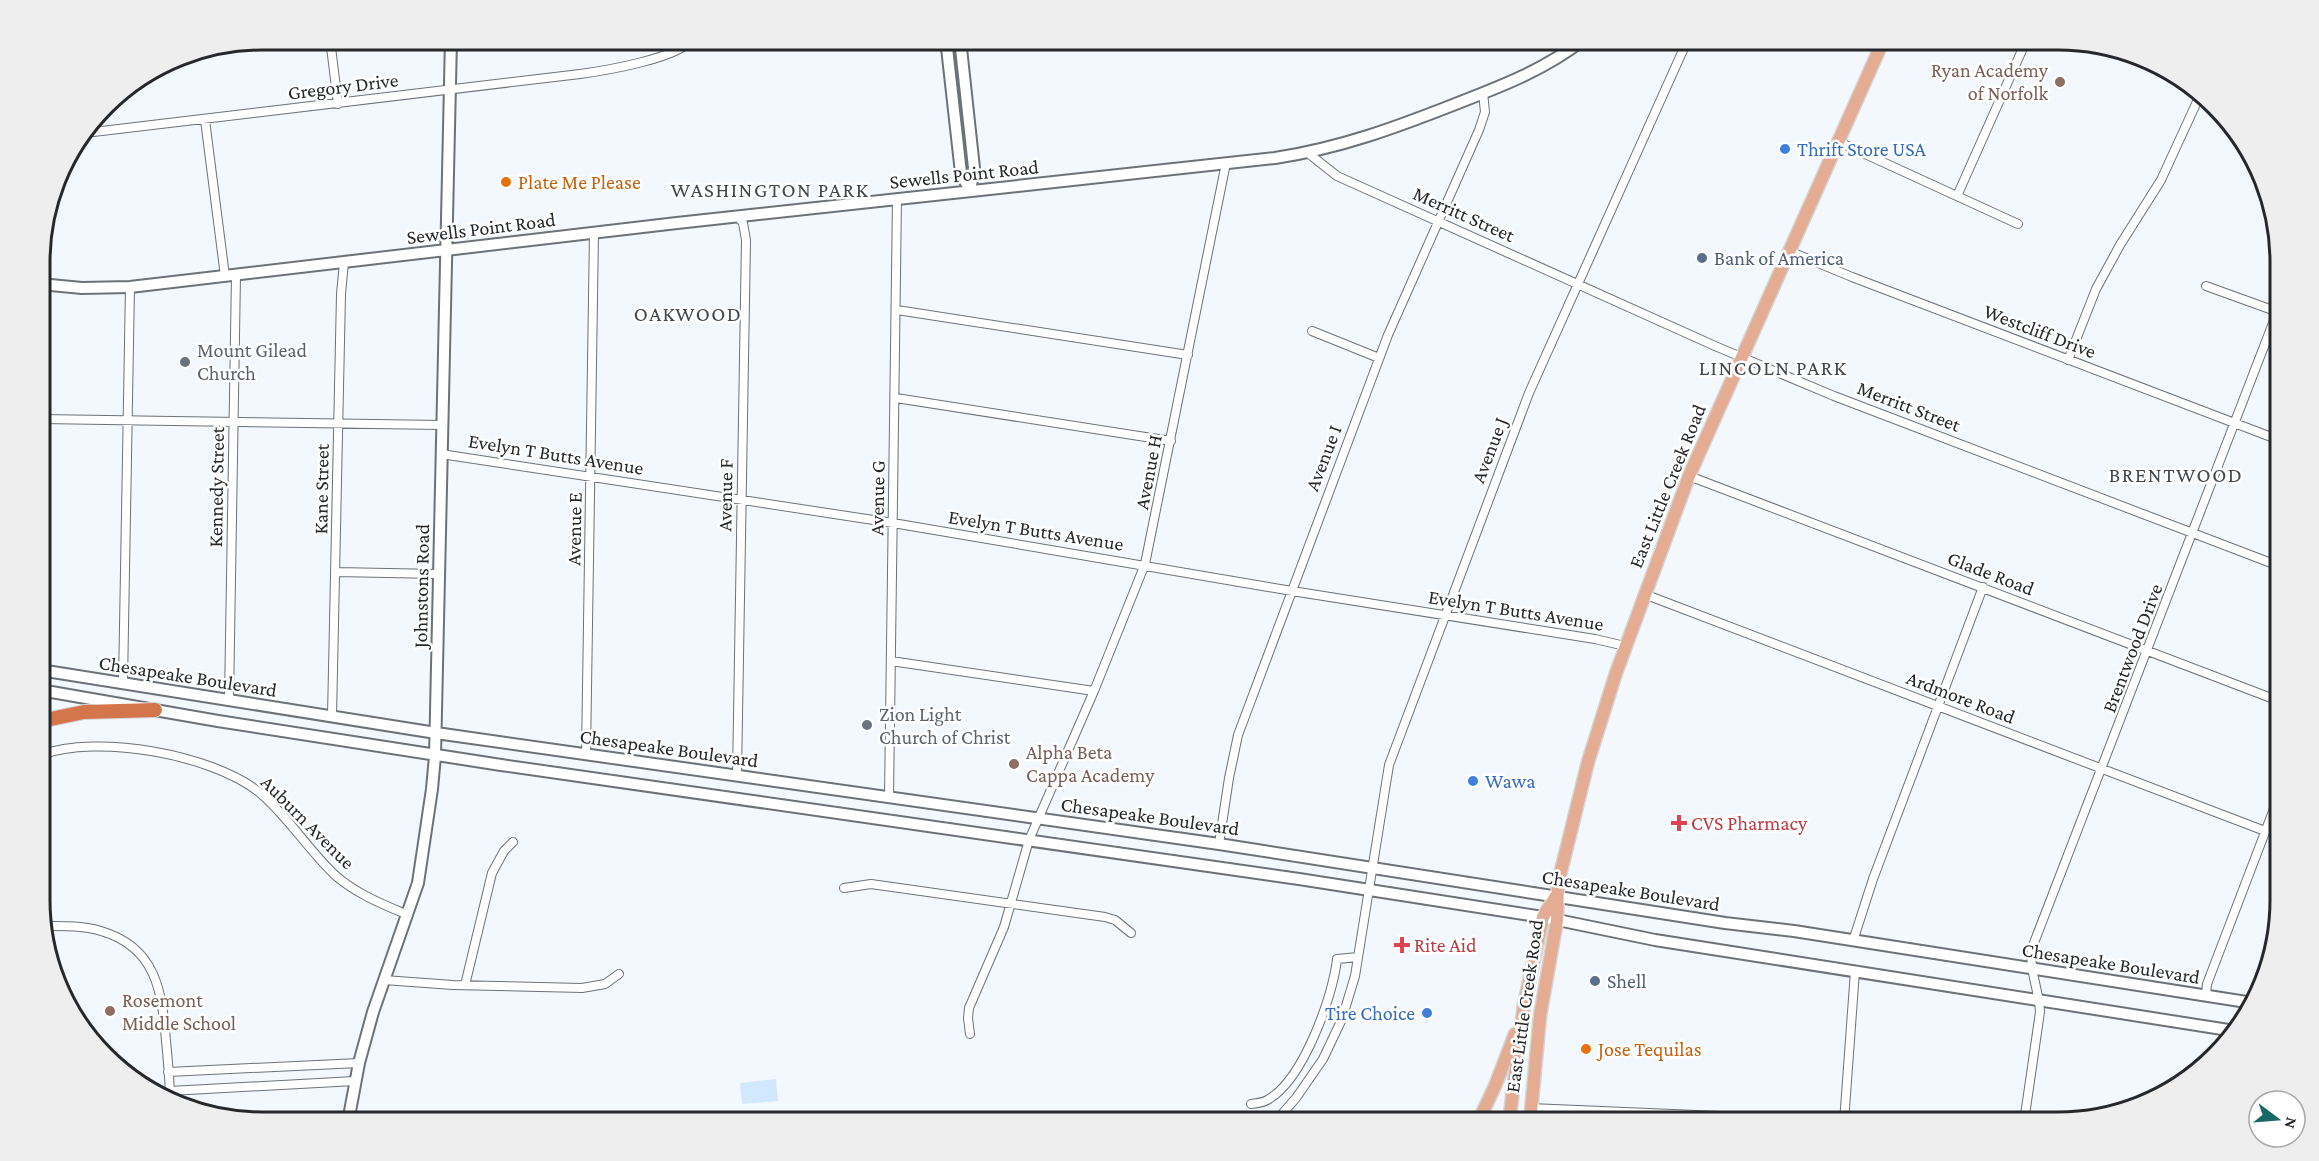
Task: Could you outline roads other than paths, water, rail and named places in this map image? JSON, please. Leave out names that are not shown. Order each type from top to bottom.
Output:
[{"type":"highway","points":[[50,719],[84,712],[155,711]]},
{"type":"main road","name":"Johnstons Road","points":[[350,1112],[359,1063],[384,980],[408,915],[422,863],[435,756],[450,50]]},
{"type":"main road","points":[[947,50],[961,173],[970,191]]},
{"type":"main road","points":[[961,50],[974,168],[970,191]]},
{"type":"main road","name":"Sewells Point Road","points":[[50,285],[82,288],[130,287],[1308,153],[1380,133],[1483,93],[1537,70],[1567,50]]},
{"type":"main road","name":"East Little Creek Road","points":[[1530,1112],[1540,1016],[1557,920],[1556,896],[1584,776],[1625,646],[1689,476],[1879,50]]},
{"type":"main road","name":"Chesapeake Boulevard","points":[[50,672],[436,733],[1373,867],[2243,1002]]},
{"type":"main road","name":"Chesapeake Boulevard","points":[[50,692],[435,756],[1369,890],[1543,917],[1655,940],[2226,1029]]},
{"type":"main road","name":"East Little Creek Road","points":[[1510,1112],[1524,1005],[1543,917],[1556,896]]},
{"type":"main road","points":[[1483,1112],[1495,1086],[1524,1005]]},
{"type":"street","points":[[331,50],[338,104]]},
{"type":"street","name":"Gregory Drive","points":[[94,132],[605,70],[636,64],[677,50]]},
{"type":"street","name":"Avenue J","points":[[1283,1112],[1310,1080],[1331,1045],[1347,1003],[1358,957],[1389,765],[1445,616],[1529,393],[1683,50]]},
{"type":"street","points":[[1957,196],[2022,50]]},
{"type":"street","name":"Avenue I","points":[[1219,844],[1238,735],[1379,358],[1479,130],[1485,112],[1483,93]]},
{"type":"street","points":[[2068,360],[2096,289],[2120,245],[2162,180],[2197,102]]},
{"type":"street","name":"Kennedy Street","points":[[205,120],[231,276],[234,422],[229,700]]},
{"type":"street","points":[[1839,142],[2018,224]]},
{"type":"street","name":"Merritt Street","points":[[1308,153],[1337,176],[1741,357],[1834,396],[2270,563]]},
{"type":"street","name":"Avenue H","points":[[970,1034],[969,1008],[1012,903],[1029,840],[1094,691],[1145,564],[1226,163]]},
{"type":"street","name":"Avenue G","points":[[889,798],[897,199]]},
{"type":"street","name":"Avenue F","points":[[737,776],[745,229],[738,217]]},
{"type":"street","name":"Avenue E","points":[[586,754],[594,233]]},
{"type":"street","name":"Westcliff Drive","points":[[1789,251],[2270,437]]},
{"type":"street","name":"Kane Street","points":[[332,716],[341,294],[344,262]]},
{"type":"street","points":[[2206,286],[2270,308]]},
{"type":"street","points":[[123,683],[130,287]]},
{"type":"street","points":[[897,310],[1188,355]]},
{"type":"street","points":[[1312,331],[1379,358]]},
{"type":"street","name":"Brentwood Drive","points":[[2040,1000],[2031,969],[2032,948],[2270,332]]},
{"type":"street","points":[[896,398],[1171,441]]},
{"type":"street","name":"Evelyn T Butts Avenue","points":[[50,419],[442,425]]},
{"type":"street","name":"Evelyn T Butts Avenue","points":[[441,454],[893,523],[1145,564],[1292,591],[1595,639],[1625,646]]},
{"type":"street","name":"Glade Road","points":[[1689,476],[2270,698]]},
{"type":"street","points":[[336,572],[440,574]]},
{"type":"street","points":[[1853,941],[1865,900],[1983,587]]},
{"type":"street","name":"Ardmore Road","points":[[1644,594],[2265,831]]},
{"type":"street","points":[[891,661],[1094,691]]},
{"type":"street","name":"Auburn Avenue","points":[[50,753],[67,748],[118,747],[179,757],[222,771],[249,785],[272,804],[335,875],[374,901],[408,915]]},
{"type":"street","points":[[2206,996],[2207,984],[2270,818]]},
{"type":"street","points":[[465,986],[492,873],[501,856],[513,842]]},
{"type":"street","points":[[844,888],[871,884],[1105,917],[1115,920],[1131,933]]},
{"type":"street","points":[[51,927],[99,930],[128,943],[140,955],[153,973],[163,1000],[170,1091]]},
{"type":"street","points":[[1251,1104],[1269,1099],[1279,1092],[1308,1048],[1331,994],[1337,959],[1358,957]]},
{"type":"street","points":[[1845,1112],[1855,971]]},
{"type":"street","points":[[384,980],[465,986],[582,988],[605,984],[619,974]]},
{"type":"street","points":[[2025,1112],[2040,1000]]},
{"type":"street","points":[[168,1072],[359,1063]]},
{"type":"street","points":[[171,1091],[355,1081]]},
{"type":"street","points":[[1530,1108],[1627,1112]]},
{"type":"place","name":"Ryan Academy of Norfolk","points":[[2060,82]]},
{"type":"place","name":"Thrift Store USA","points":[[1785,149]]},
{"type":"place","name":"Plate Me Please","points":[[506,182]]},
{"type":"place","name":"Bank of America","points":[[1702,258]]},
{"type":"place","name":"Mount Gilead Church","points":[[185,362]]},
{"type":"place","name":"Zion Light Church of Christ","points":[[867,725]]},
{"type":"place","name":"Alpha Beta Cappa Academy","points":[[1014,764]]},
{"type":"place","name":"Wawa","points":[[1473,781]]},
{"type":"place","name":"CVS Pharmacy","points":[[1679,823]]},
{"type":"place","name":"Rite Aid","points":[[1402,945]]},
{"type":"place","name":"Shell","points":[[1595,981]]},
{"type":"place","name":"Rosemont Middle School","points":[[110,1011]]},
{"type":"place","name":"Tire Choice","points":[[1427,1013]]},
{"type":"place","name":"Jose Tequilas","points":[[1586,1049]]},
{"type":"district","name":"WASHINGTON PARK","points":[[770,190]]},
{"type":"district","name":"OAKWOOD","points":[[688,314]]},
{"type":"district","name":"LINCOLN PARK","points":[[1773,368]]},
{"type":"district","name":"BRENTWOOD","points":[[2176,475]]}]
